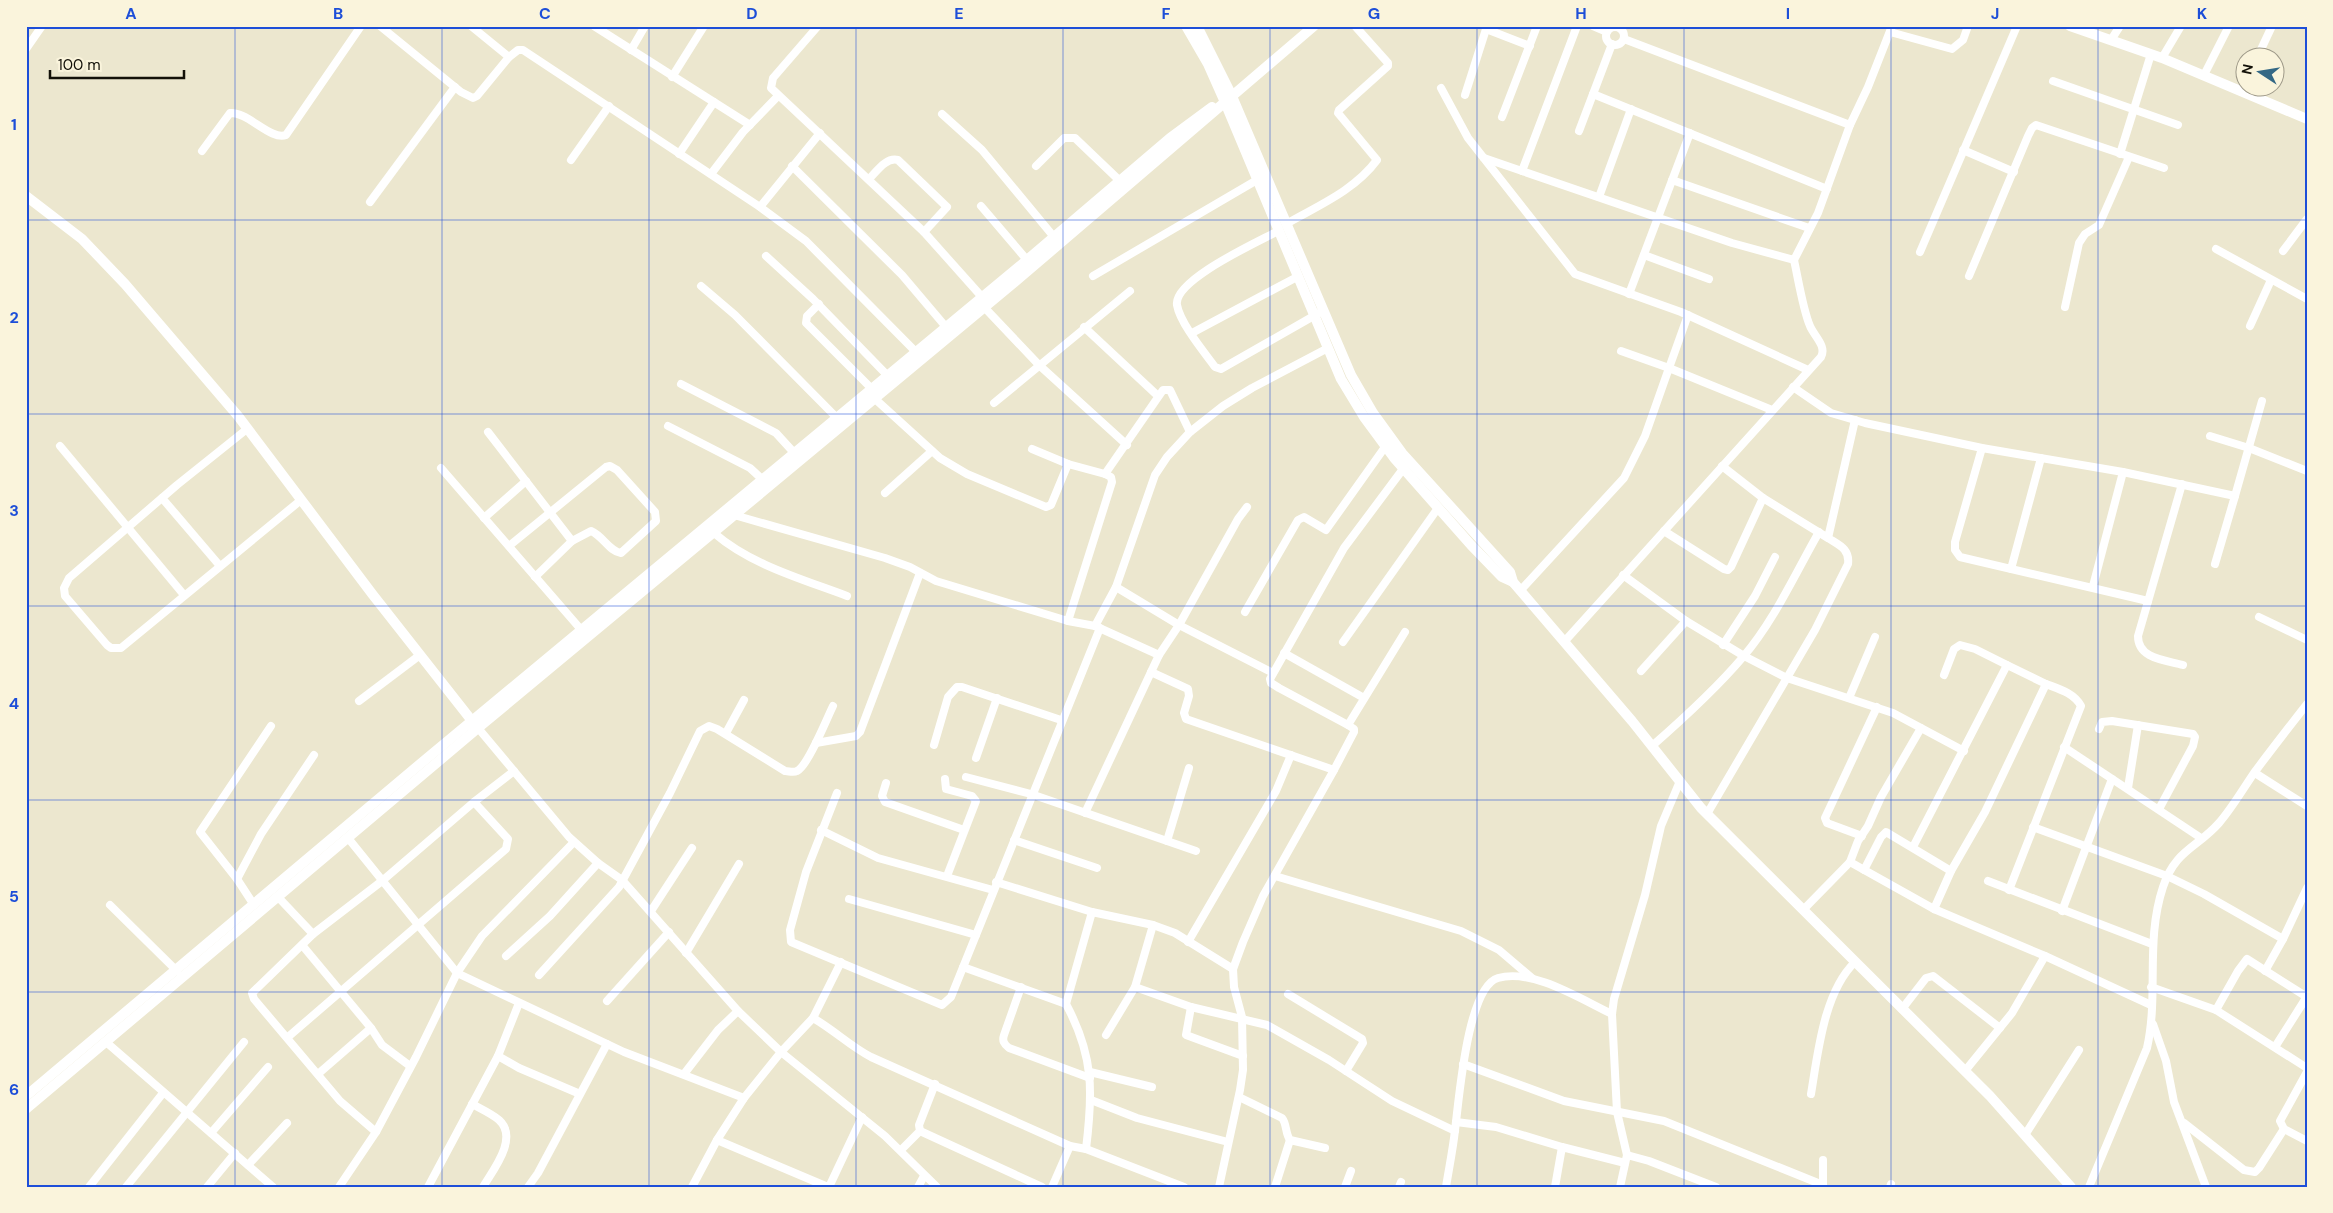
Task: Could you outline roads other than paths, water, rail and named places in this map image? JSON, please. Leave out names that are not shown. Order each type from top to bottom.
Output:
[{"type":"main road","points":[[1186,26],[1208,64],[1282,228],[1319,314],[1328,348],[1340,378],[1385,447],[1403,469],[1502,577],[1513,582]]},
{"type":"main road","points":[[1197,26],[1210,48],[1225,100],[1257,180],[1282,228],[1298,277],[1373,413],[1402,453],[1510,572],[1513,582],[1520,591],[1652,746],[1707,814],[1965,1071],[2071,1187]]},
{"type":"main road","points":[[26,1096],[983,302],[1217,111],[1225,100],[1314,26]]},
{"type":"main road","points":[[2070,26],[2162,58],[2204,75],[2236,84]]},
{"type":"main road","points":[[2266,98],[2307,119]]},
{"type":"main road","points":[[584,633],[714,533],[734,515],[762,479],[797,457],[837,418],[873,393],[888,375],[946,327],[983,302],[1054,237],[1170,138],[1214,105],[1225,100]]},
{"type":"main road","points":[[26,196],[82,239],[248,430],[420,656],[475,725]]},
{"type":"main road","points":[[26,1109],[348,838],[475,725]]},
{"type":"street","points":[[26,49],[42,26]]},
{"type":"street","points":[[202,151],[230,113],[239,114],[277,135],[286,135],[361,26]]},
{"type":"street","points":[[380,26],[468,97],[478,96],[509,57],[518,50],[524,50],[760,207],[806,241],[916,352]]},
{"type":"street","points":[[594,26],[750,125]]},
{"type":"street","points":[[631,50],[645,26]]},
{"type":"street","points":[[672,77],[704,26]]},
{"type":"street","points":[[818,26],[773,78],[771,85],[778,96],[820,133],[924,232],[1039,365],[1127,445]]},
{"type":"street","points":[[1319,314],[1221,369],[1215,367],[1192,333],[1177,306],[1177,299],[1192,281],[1220,262],[1340,194],[1362,176],[1376,160],[1338,113],[1339,110],[1388,66],[1388,62],[1384,57],[1355,26]]},
{"type":"street","points":[[1502,117],[1537,26]]},
{"type":"street","points":[[1522,171],[1577,26]]},
{"type":"street","points":[[1593,26],[1607,32]]},
{"type":"street","points":[[1564,642],[1824,352],[1823,346],[1810,328],[1805,315],[1794,260],[1827,189],[1850,125],[1868,87],[1891,29],[1952,50],[1963,40],[1968,26]]},
{"type":"street","points":[[1920,252],[2017,26]]},
{"type":"street","points":[[2111,40],[2120,26]]},
{"type":"street","points":[[2162,58],[2182,26]]},
{"type":"street","points":[[2204,75],[2230,26]]},
{"type":"street","points":[[2262,48],[2272,26]]},
{"type":"street","points":[[472,27],[509,57]]},
{"type":"street","points":[[1612,27],[1618,27],[1623,31],[1624,39],[1620,44],[1612,44],[1606,39],[1607,32],[1612,27]]},
{"type":"street","points":[[1465,95],[1487,28],[1530,46]]},
{"type":"street","points":[[1624,39],[1850,125]]},
{"type":"street","points":[[1579,131],[1612,44]]},
{"type":"street","points":[[2120,154],[2151,54]]},
{"type":"street","points":[[2053,81],[2135,108],[2178,125]]},
{"type":"street","points":[[370,202],[454,87]]},
{"type":"street","points":[[1441,88],[1468,138],[1576,274],[1688,315],[1808,370]]},
{"type":"street","points":[[1593,94],[1827,189]]},
{"type":"street","points":[[711,174],[750,125],[778,96]]},
{"type":"street","points":[[679,154],[714,102]]},
{"type":"street","points":[[571,160],[609,106]]},
{"type":"street","points":[[1599,197],[1631,110]]},
{"type":"street","points":[[942,114],[982,150],[1054,237]]},
{"type":"street","points":[[1969,276],[2028,136],[2036,125],[2164,168]]},
{"type":"street","points":[[760,207],[820,133]]},
{"type":"street","points":[[1629,294],[1690,134]]},
{"type":"street","points":[[1036,166],[1064,138],[1076,138],[1120,181]]},
{"type":"street","points":[[1963,150],[2014,172]]},
{"type":"street","points":[[2065,307],[2079,243],[2085,234],[2099,225],[2130,157]]},
{"type":"street","points":[[1484,158],[1732,243],[1794,260]]},
{"type":"street","points":[[869,179],[888,160],[898,160],[933,192],[947,207],[924,232]]},
{"type":"street","points":[[792,166],[902,275],[946,327]]},
{"type":"street","points":[[1093,276],[1257,180]]},
{"type":"street","points":[[1672,180],[1810,228]]},
{"type":"street","points":[[981,206],[1028,260]]},
{"type":"street","points":[[2283,252],[2307,219]]},
{"type":"street","points":[[2216,250],[2307,300]]},
{"type":"street","points":[[1644,255],[1709,278]]},
{"type":"street","points":[[766,256],[819,304],[888,375]]},
{"type":"street","points":[[1192,333],[1298,277]]},
{"type":"street","points":[[2250,326],[2271,280]]},
{"type":"street","points":[[701,286],[735,315],[837,418]]},
{"type":"street","points":[[994,404],[1084,327],[1130,291]]},
{"type":"street","points":[[819,304],[808,316],[806,323],[932,451],[967,474],[1046,507],[1051,505],[1068,464]]},
{"type":"street","points":[[1520,591],[1624,478],[1645,436],[1688,315]]},
{"type":"street","points":[[1084,327],[1158,396]]},
{"type":"street","points":[[837,793],[806,872],[790,936],[791,942],[942,1004],[951,997],[963,968],[1097,627],[1116,587],[1155,475],[1167,457],[1190,432],[1252,388],[1328,348]]},
{"type":"street","points":[[1621,351],[1669,368],[1772,410]]},
{"type":"street","points":[[681,384],[776,433],[797,457]]},
{"type":"street","points":[[1793,387],[1831,413],[1855,420],[1982,448],[2123,472],[2235,496]]},
{"type":"street","points":[[1106,474],[1163,390],[1170,390],[1190,432]]},
{"type":"street","points":[[2216,564],[2262,401]]},
{"type":"street","points":[[1828,538],[1855,420]]},
{"type":"street","points":[[668,426],[750,468],[762,479]]},
{"type":"street","points":[[248,430],[162,498],[69,578],[64,588],[65,596],[107,645],[116,649],[120,648],[301,500]]},
{"type":"street","points":[[488,432],[572,541]]},
{"type":"street","points":[[2210,436],[2248,448],[2307,471]]},
{"type":"street","points":[[60,446],[184,595]]},
{"type":"street","points":[[1245,612],[1298,520],[1304,517],[1326,530],[1385,447]]},
{"type":"street","points":[[1982,448],[1955,542],[1955,550],[1960,557],[2093,586],[2148,601]]},
{"type":"street","points":[[1032,450],[1068,464],[1111,477],[1112,482],[1068,620]]},
{"type":"street","points":[[885,493],[932,451]]},
{"type":"street","points":[[2011,569],[2041,458]]},
{"type":"street","points":[[509,546],[606,467],[610,466],[617,470],[657,516],[656,521],[621,553],[615,551],[599,535],[591,532],[572,541],[535,577]]},
{"type":"street","points":[[1707,814],[1815,630],[1848,564],[1849,556],[1847,552],[1828,538],[1763,498],[1722,466]]},
{"type":"street","points":[[442,468],[584,633]]},
{"type":"street","points":[[1219,1187],[1239,1097],[1243,1056],[1242,1017],[1234,987],[1234,969],[1243,942],[1275,876],[1354,732],[1354,729],[1273,684],[1270,679],[1344,548],[1403,469]]},
{"type":"street","points":[[2093,586],[2123,472]]},
{"type":"street","points":[[484,518],[526,481]]},
{"type":"street","points":[[2182,484],[2138,636],[2138,644],[2141,650],[2154,658],[2183,665]]},
{"type":"street","points":[[162,498],[220,566]]},
{"type":"street","points":[[1664,531],[1728,570],[1736,558],[1763,498]]},
{"type":"street","points":[[1085,813],[1159,655],[1247,507]]},
{"type":"street","points":[[1343,642],[1438,508]]},
{"type":"street","points":[[734,515],[885,558],[936,581],[1097,627],[1159,655]]},
{"type":"street","points":[[1652,746],[1694,709],[1744,656],[1769,619],[1819,532]]},
{"type":"street","points":[[714,533],[729,546],[746,556],[847,596]]},
{"type":"street","points":[[1723,645],[1754,596],[1774,557]]},
{"type":"street","points":[[816,742],[856,736],[860,732],[920,573]]},
{"type":"street","points":[[1624,575],[1686,621],[1744,656],[1787,678],[1908,719],[1964,751]]},
{"type":"street","points":[[1116,587],[1179,624],[1273,673]]},
{"type":"street","points":[[2260,617],[2307,640]]},
{"type":"street","points":[[1642,671],[1686,621]]},
{"type":"street","points":[[1348,726],[1404,632]]},
{"type":"street","points":[[1849,698],[1875,638]]},
{"type":"street","points":[[1944,675],[1954,649],[1960,645],[1975,649],[2069,694],[2077,699],[2081,706],[2009,890]]},
{"type":"street","points":[[1284,653],[1364,698]]},
{"type":"street","points":[[359,701],[420,656]]},
{"type":"street","points":[[1913,847],[2007,665]]},
{"type":"street","points":[[1151,672],[1190,692],[1184,713],[1186,719],[1334,770]]},
{"type":"street","points":[[1934,909],[1951,871],[1984,812],[2046,684]]},
{"type":"street","points":[[934,745],[948,697],[957,687],[997,698],[1061,720]]},
{"type":"street","points":[[976,758],[997,698]]},
{"type":"street","points":[[726,733],[744,700]]},
{"type":"street","points":[[2206,1187],[2174,1102],[2161,1044],[2153,1024],[2151,1005],[2152,944],[2163,887],[2173,863],[2219,823],[2307,704]]},
{"type":"street","points":[[539,975],[614,894],[670,793],[700,731],[709,726],[726,733],[785,771],[792,772],[801,768],[833,706]]},
{"type":"street","points":[[1862,836],[1828,823],[1825,818],[1877,707]]},
{"type":"street","points":[[2099,729],[2102,722],[2106,721],[2188,732],[2195,737],[2193,746],[2159,809]]},
{"type":"street","points":[[475,725],[574,842],[598,863],[622,880],[738,1011],[781,1052],[901,1150],[924,1176],[937,1187]]},
{"type":"street","points":[[2128,788],[2138,725]]},
{"type":"street","points":[[254,905],[237,879],[201,836],[201,828],[271,726]]},
{"type":"street","points":[[1803,910],[1850,862],[1862,836],[1921,728]]},
{"type":"street","points":[[2064,747],[2128,788],[2200,838]]},
{"type":"street","points":[[237,879],[261,834],[314,755]]},
{"type":"street","points":[[1188,942],[1276,791],[1291,755]]},
{"type":"street","points":[[1167,841],[1189,768]]},
{"type":"street","points":[[376,1132],[346,1107],[251,994],[313,934],[382,881],[474,802],[514,771]]},
{"type":"street","points":[[2255,772],[2307,806]]},
{"type":"street","points":[[966,776],[1032,794],[1196,851]]},
{"type":"street","points":[[945,779],[946,789],[975,798],[975,804],[948,876]]},
{"type":"street","points":[[2062,910],[2112,779]]},
{"type":"street","points":[[1620,1187],[1626,1159],[1617,1112],[1612,1014],[1618,984],[1645,895],[1661,826],[1680,781]]},
{"type":"street","points":[[886,783],[882,798],[885,802],[964,830]]},
{"type":"street","points":[[288,1037],[508,846],[508,839],[474,802]]},
{"type":"street","points":[[2033,827],[2168,876],[2284,939]]},
{"type":"street","points":[[821,830],[878,858],[993,890]]},
{"type":"street","points":[[1864,870],[1884,833],[1913,847],[1951,871]]},
{"type":"street","points":[[348,838],[457,973],[606,1044],[744,1098]]},
{"type":"street","points":[[1014,840],[1097,868]]},
{"type":"street","points":[[339,1187],[376,1132],[457,973],[482,936],[574,842]]},
{"type":"street","points":[[651,912],[692,848]]},
{"type":"street","points":[[1850,862],[1934,909],[2045,956],[2151,1005]]},
{"type":"street","points":[[506,956],[550,916],[598,863]]},
{"type":"street","points":[[686,953],[739,864]]},
{"type":"street","points":[[1275,876],[1461,931],[1498,950],[1532,978],[1612,1014]]},
{"type":"street","points":[[1988,881],[2152,944]]},
{"type":"street","points":[[996,882],[1092,912],[1153,925],[1175,933],[1234,969]]},
{"type":"street","points":[[2265,971],[2284,939],[2307,888]]},
{"type":"street","points":[[278,897],[313,934]]},
{"type":"street","points":[[849,899],[976,935]]},
{"type":"street","points":[[110,905],[177,970]]},
{"type":"street","points":[[1086,1149],[1091,1100],[1090,1075],[1085,1045],[1066,1004],[1092,912]]},
{"type":"street","points":[[1106,1035],[1135,987],[1153,925]]},
{"type":"street","points":[[607,1001],[669,932]]},
{"type":"street","points":[[302,944],[371,1028],[382,1045],[410,1066]]},
{"type":"street","points":[[1965,1071],[2000,1028],[2033,980],[2045,956]]},
{"type":"street","points":[[2216,1010],[2241,965],[2247,960],[2265,971],[2306,998],[2275,1047]]},
{"type":"street","points":[[692,1187],[717,1140],[744,1098],[781,1052],[813,1018],[841,962]]},
{"type":"street","points":[[1811,1094],[1820,1046],[1833,998],[1838,984],[1855,962]]},
{"type":"street","points":[[963,968],[1066,1004]]},
{"type":"street","points":[[1446,1187],[1455,1131],[1462,1064],[1479,999],[1489,982],[1499,978],[1515,976],[1532,978]]},
{"type":"street","points":[[1902,1009],[1926,978],[1933,976],[2000,1028]]},
{"type":"street","points":[[1021,987],[1004,1035],[1005,1045],[1090,1075],[1152,1087]]},
{"type":"street","points":[[1135,987],[1191,1008],[1242,1017],[1267,1024],[1346,1071],[1392,1102],[1455,1131]]},
{"type":"street","points":[[2151,987],[2216,1010],[2307,1068]]},
{"type":"street","points":[[1288,994],[1363,1041],[1346,1071]]},
{"type":"street","points":[[428,1187],[498,1056],[520,1003]]},
{"type":"street","points":[[1191,1008],[1186,1035],[1243,1056]]},
{"type":"street","points":[[684,1074],[718,1030],[738,1011]]},
{"type":"street","points":[[813,1018],[834,1030],[856,1049],[1070,1146],[1086,1149],[1184,1187]]},
{"type":"street","points":[[2090,1187],[2096,1166],[2124,1106],[2147,1048],[2153,1024]]},
{"type":"street","points":[[318,1074],[371,1028]]},
{"type":"street","points":[[106,1042],[273,1187]]},
{"type":"street","points":[[126,1187],[185,1112],[244,1042]]},
{"type":"street","points":[[528,1187],[606,1044]]},
{"type":"street","points":[[2025,1135],[2079,1050]]},
{"type":"street","points":[[498,1056],[518,1068],[580,1094]]},
{"type":"street","points":[[1462,1064],[1564,1101],[1664,1121],[1823,1186],[1823,1160]]},
{"type":"street","points":[[211,1133],[268,1067]]},
{"type":"street","points":[[2307,1072],[2281,1116],[2280,1121],[2284,1129],[2307,1141]]},
{"type":"street","points":[[920,1131],[919,1125],[935,1084]]},
{"type":"street","points":[[89,1187],[164,1092]]},
{"type":"street","points":[[1239,1097],[1282,1118],[1290,1140],[1325,1148]]},
{"type":"street","points":[[1091,1100],[1137,1118],[1228,1142]]},
{"type":"street","points":[[472,1104],[500,1121],[506,1138],[505,1148],[483,1187]]},
{"type":"street","points":[[717,1140],[828,1187],[862,1117]]},
{"type":"street","points":[[1456,1122],[1496,1127],[1562,1146],[1626,1159],[1649,1161],[1716,1187]]},
{"type":"street","points":[[2182,1122],[2244,1170],[2250,1172],[2255,1172],[2259,1168],[2284,1129]]},
{"type":"street","points":[[248,1165],[287,1123]]},
{"type":"street","points":[[901,1150],[920,1131]]},
{"type":"street","points":[[920,1131],[1042,1187]]},
{"type":"street","points":[[1275,1187],[1290,1140]]},
{"type":"street","points":[[1052,1187],[1070,1146]]},
{"type":"street","points":[[1555,1187],[1562,1146]]},
{"type":"street","points":[[207,1187],[235,1153]]},
{"type":"street","points":[[1345,1187],[1351,1170]]},
{"type":"street","points":[[918,1187],[924,1176]]}]
